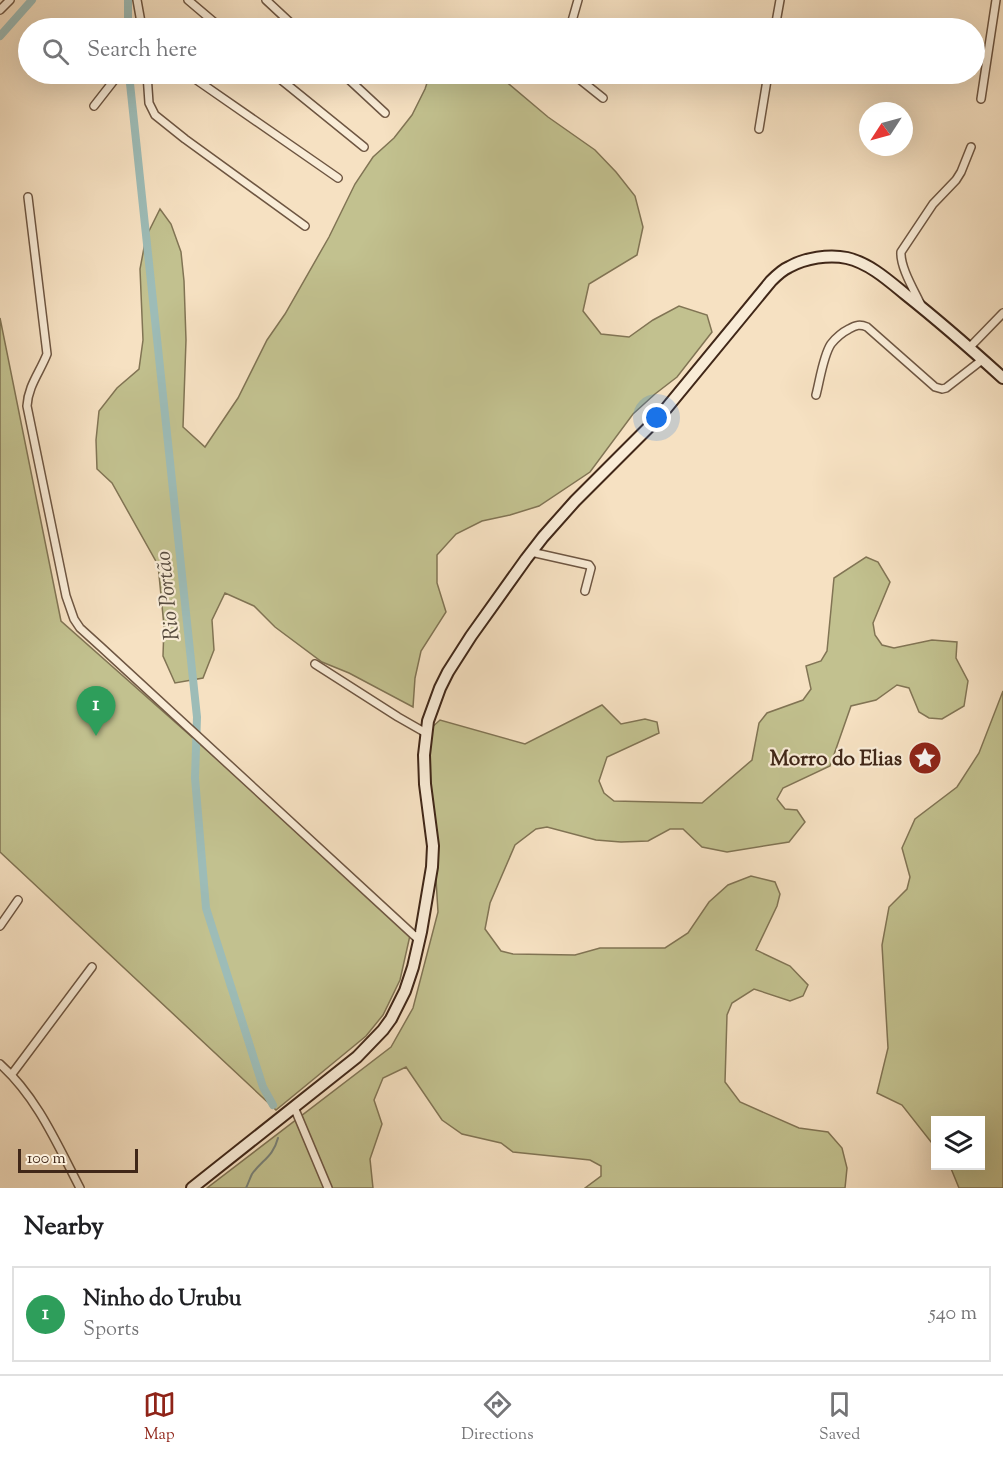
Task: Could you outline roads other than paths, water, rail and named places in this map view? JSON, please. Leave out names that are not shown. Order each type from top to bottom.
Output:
[{"type":"main road","points":[[192,1188],[357,1057],[383,1030],[405,991],[419,940],[433,856],[424,754],[426,733],[433,705],[448,672],[531,552],[569,507],[660,416],[771,281],[788,267],[825,257],[838,256],[860,262],[881,275],[922,307],[1003,378]]},
{"type":"street","points":[[0,10],[10,0]]},
{"type":"street","points":[[137,0],[140,18]]},
{"type":"street","points":[[188,0],[209,18]]},
{"type":"street","points":[[266,0],[285,18]]},
{"type":"street","points":[[573,18],[578,0]]},
{"type":"street","points":[[777,18],[780,0]]},
{"type":"street","points":[[985,73],[996,0]]},
{"type":"street","points":[[94,106],[111,84]]},
{"type":"street","points":[[148,84],[149,103],[155,115],[305,226]]},
{"type":"street","points":[[202,84],[338,178]]},
{"type":"street","points":[[286,84],[364,147]]},
{"type":"street","points":[[354,84],[385,113]]},
{"type":"street","points":[[586,84],[603,98]]},
{"type":"street","points":[[759,129],[766,84]]},
{"type":"street","points":[[981,99],[983,84]]},
{"type":"street","points":[[922,307],[903,266],[901,252],[933,204],[962,172],[971,147]]},
{"type":"street","points":[[28,197],[46,354],[28,395],[27,406],[66,596],[74,619],[80,628],[419,940]]},
{"type":"street","points":[[969,348],[1003,313]]},
{"type":"street","points":[[816,395],[831,344],[845,331],[856,325],[862,325],[872,332],[935,387],[942,389],[982,360]]},
{"type":"street","points":[[531,552],[590,565],[585,591]]},
{"type":"street","points":[[315,664],[426,733]]},
{"type":"street","points":[[0,926],[18,900]]},
{"type":"street","points":[[12,1074],[92,967]]},
{"type":"street","points":[[0,1064],[12,1074],[36,1105],[80,1188]]},
{"type":"street","points":[[294,1107],[328,1188]]},
{"type":"waterway","points":[[0,36],[32,0]]},
{"type":"waterway","name":"Rio Portão","points":[[128,0],[128,18]]},
{"type":"waterway","name":"Rio Portão","points":[[130,84],[197,717],[195,778],[206,908],[263,1087],[273,1105]]},
{"type":"waterway","name":"Rio Portão","points":[[246,1188],[252,1174],[270,1154],[278,1138]]},
{"type":"place","name":"Ninho do Urubu","points":[[96,736]]},
{"type":"place","name":"Morro do Elias","points":[[925,758]]}]
